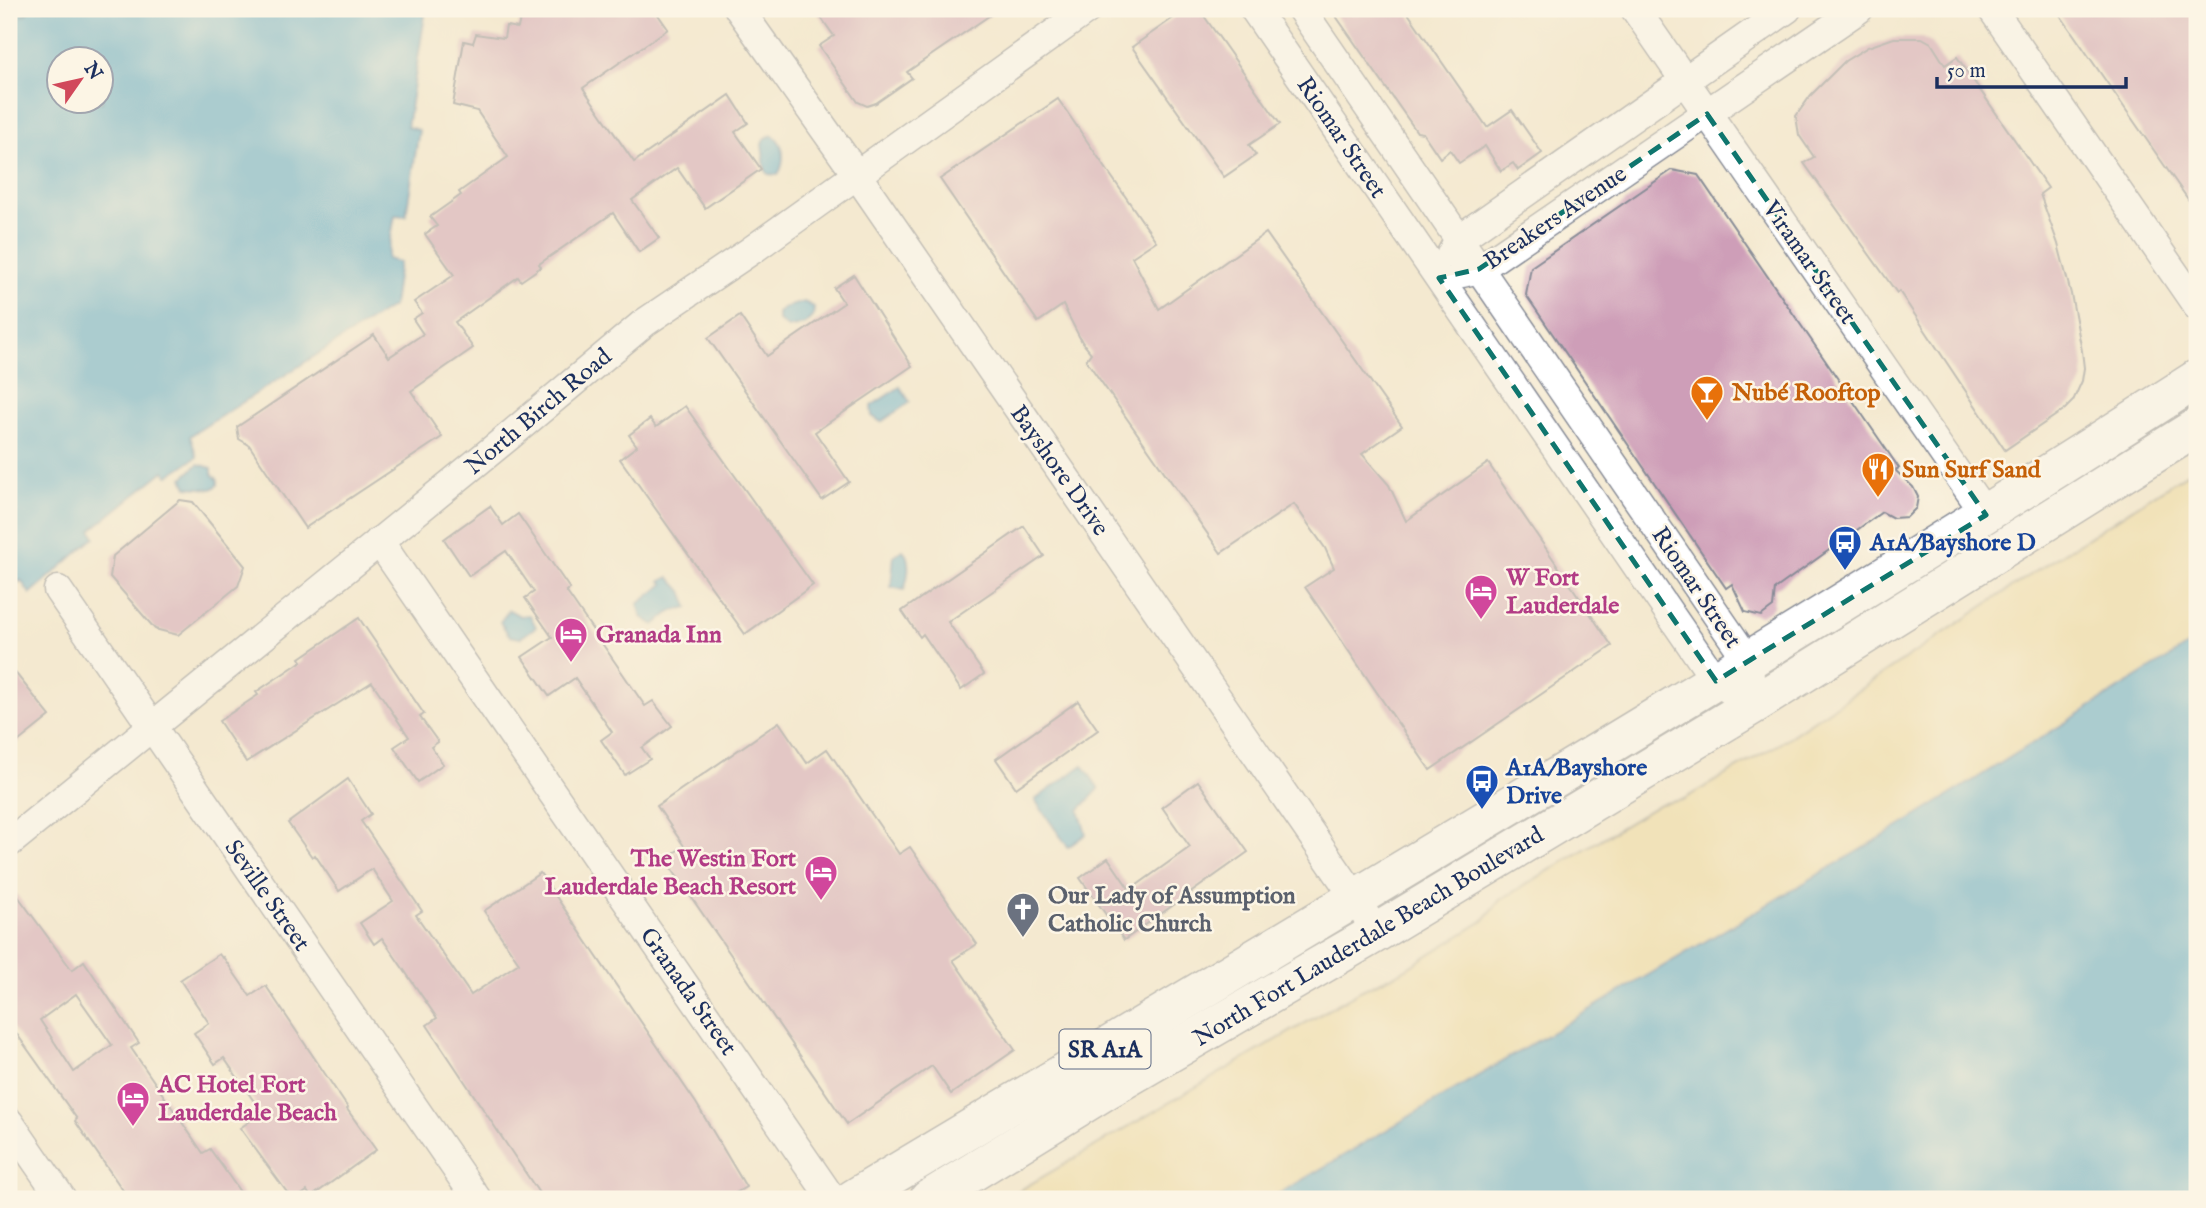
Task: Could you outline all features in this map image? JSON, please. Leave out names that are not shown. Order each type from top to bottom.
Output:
[{"type":"main road","name":"North Fort Lauderdale Beach Boulevard","points":[[853,1199],[1749,662],[1986,515],[2197,379]]},
{"type":"main road","name":"North Fort Lauderdale Beach Boulevard","points":[[929,1199],[1106,1090],[1376,933],[1753,705],[2197,427]]},
{"type":"street","name":"Bayshore Drive","points":[[739,9],[857,175],[1356,899],[1376,933]]},
{"type":"street","name":"North Birch Road","points":[[9,843],[653,315],[752,250],[1088,9]]},
{"type":"street","name":"Riomar Street","points":[[1254,9],[1716,681],[1753,705]]},
{"type":"street","name":"Riomar Street","points":[[1301,9],[1749,662],[1753,705]]},
{"type":"street","name":"Viramar Street","points":[[1635,9],[1986,515]]},
{"type":"street","name":"Breakers Avenue","points":[[1438,278],[1459,239],[1787,9]]},
{"type":"street","name":"Breakers Avenue","points":[[1438,278],[1479,269],[1859,9]]},
{"type":"street","points":[[1992,9],[2197,306]]},
{"type":"street","name":"Granada Street","points":[[379,541],[832,1199]]},
{"type":"street","name":"Seville Street","points":[[58,590],[477,1199]]},
{"type":"street","points":[[9,1122],[62,1199]]},
{"type":"highlighted area","points":[[1707,114],[1986,515],[1716,681],[1439,278],[1479,269]]},
{"type":"sand","points":[[2197,467],[2197,640],[1907,822],[1270,1199],[1005,1199],[1360,991],[1401,972],[1483,921],[1500,900],[1660,804],[1682,800],[1779,744],[2024,579]]},
{"type":"water","points":[[9,9],[426,9],[407,127],[419,130],[406,216],[395,215],[387,259],[399,262],[393,306],[190,436],[197,457],[168,476],[164,471],[91,530],[95,537],[30,594],[21,580],[9,590]]},
{"type":"water","points":[[773,135],[783,154],[778,175],[768,174],[765,169],[762,144],[765,138]]},
{"type":"water","points":[[804,302],[814,307],[813,316],[805,324],[788,328],[778,320],[778,313],[783,308]]},
{"type":"water","points":[[900,387],[910,402],[881,422],[872,416],[871,406]]},
{"type":"water","points":[[198,464],[212,468],[218,485],[212,489],[187,487],[183,478]]},
{"type":"water","points":[[903,550],[908,564],[904,590],[891,587],[894,555]]},
{"type":"water","points":[[669,577],[682,591],[688,607],[672,611],[654,625],[642,617],[638,604],[664,584],[661,581]]},
{"type":"water","points":[[509,610],[520,616],[530,615],[536,627],[520,638],[510,636],[500,622]]},
{"type":"water","points":[[2197,640],[2197,1199],[1270,1199],[1907,822]]},
{"type":"water","points":[[1083,765],[1099,789],[1079,810],[1086,834],[1068,847],[1035,800]]},
{"type":"building","points":[[522,9],[542,12],[542,9],[654,9],[668,29],[583,88],[634,162],[730,95],[748,123],[735,132],[761,169],[705,208],[677,168],[632,200],[659,238],[639,252],[613,213],[539,264],[541,267],[521,281],[518,277],[455,322],[473,348],[411,391],[442,437],[305,528],[249,445],[239,439],[237,427],[374,335],[389,357],[423,334],[413,319],[422,313],[414,302],[454,275],[425,234],[437,226],[430,217],[461,195],[459,192],[508,157],[477,111],[453,105],[464,41],[473,43],[476,34],[504,38],[506,26],[518,28]]},
{"type":"building","points":[[815,9],[999,9],[907,72],[912,78],[876,103],[867,106],[858,102],[819,46],[834,36]]},
{"type":"building","points":[[1186,9],[1199,9],[1280,124],[1249,145],[1256,155],[1224,177],[1132,47]]},
{"type":"building","points":[[1331,9],[1405,9],[1487,127],[1512,110],[1542,153],[1518,170],[1513,163],[1501,171],[1485,146],[1459,163],[1450,150],[1440,158],[1423,133],[1417,132]]},
{"type":"building","points":[[2056,9],[2197,9],[2197,212],[2169,172]]},
{"type":"building","points":[[1894,38],[1922,38],[1931,43],[1945,65],[1957,57],[2048,188],[2040,194],[2058,244],[2071,294],[2082,351],[2082,381],[2073,401],[2065,409],[2005,450],[1899,291],[1897,293],[1804,163],[1814,157],[1799,135],[1796,116],[1811,95],[1845,61],[1868,47]]},
{"type":"building","points":[[1058,99],[1156,241],[1132,257],[1159,309],[1266,233],[1402,426],[1362,454],[1389,485],[1406,521],[1488,463],[1612,646],[1430,770],[1305,587],[1334,568],[1325,548],[1294,504],[1221,553],[1086,360],[1091,353],[1082,342],[1063,305],[1038,322],[940,179]]},
{"type":"building","points":[[1672,170],[1698,175],[1899,468],[1895,470],[1913,487],[1918,497],[1916,508],[1907,517],[1893,518],[1882,512],[1775,589],[1773,607],[1761,616],[1745,612],[1732,584],[1726,588],[1526,295],[1531,267]]},
{"type":"building","points":[[854,275],[912,366],[815,432],[849,482],[822,500],[708,338],[740,316],[767,356],[844,303],[834,288]]},
{"type":"building","points":[[685,406],[813,585],[745,634],[620,459],[637,446],[629,435],[650,419],[656,427]]},
{"type":"building","points":[[180,500],[193,502],[245,566],[238,586],[178,635],[155,629],[110,577],[113,556]]},
{"type":"building","points":[[490,506],[503,525],[518,514],[570,589],[566,591],[645,706],[653,701],[672,726],[642,748],[650,759],[625,775],[601,740],[612,732],[575,678],[549,696],[522,657],[552,637],[525,598],[534,592],[506,551],[469,576],[444,539]]},
{"type":"building","points":[[1024,526],[1044,556],[948,622],[984,674],[961,690],[923,634],[920,637],[902,611]]},
{"type":"building","points":[[359,618],[424,714],[420,717],[438,742],[431,747],[443,764],[418,782],[394,747],[409,737],[372,682],[246,762],[219,721],[302,661],[300,658]]},
{"type":"building","points":[[9,665],[50,716],[9,749]]},
{"type":"building","points":[[1078,701],[1098,730],[1016,788],[996,759]]},
{"type":"building","name":"The Westin Fort Lauderdale Beach Resort","points":[[779,722],[807,763],[827,749],[899,854],[910,847],[977,944],[953,960],[1015,1050],[951,1094],[932,1066],[847,1124],[665,859],[684,846],[657,806]]},
{"type":"building","points":[[348,779],[371,814],[361,821],[422,911],[416,915],[471,995],[519,963],[484,911],[540,873],[696,1103],[746,1187],[725,1199],[543,1199],[427,1025],[437,1018],[382,938],[374,944],[360,923],[393,901],[372,869],[339,891],[315,855],[312,857],[288,823]]},
{"type":"building","points":[[1198,781],[1248,852],[1124,940],[1080,878],[1108,858],[1130,890],[1190,847],[1162,807]]},
{"type":"building","points":[[9,884],[72,970],[84,961],[139,1043],[131,1048],[203,1153],[210,1149],[245,1199],[129,1199],[75,1121],[77,1119],[9,1023]],"holes":[[[76,994],[112,1045],[74,1072],[40,1020]]]},
{"type":"building","points":[[219,954],[250,996],[266,986],[376,1150],[311,1197],[307,1191],[292,1199],[240,1128],[262,1113],[224,1058],[215,1064],[194,1033],[209,1023],[180,980]]},
{"type":"ferry route","points":[[9,25],[32,9]]},
{"type":"place","name":"Nubé Rooftop","points":[[1707,422]]},
{"type":"place","name":"Sun Surf Sand","points":[[1878,499]]},
{"type":"place","name":"A1A/Bayshore D","points":[[1845,572]]},
{"type":"place","name":"W Fort Lauderdale","points":[[1481,621]]},
{"type":"place","name":"Granada Inn","points":[[571,664]]},
{"type":"place","name":"A1A/Bayshore Drive","points":[[1482,811]]},
{"type":"place","name":"The Westin Fort Lauderdale Beach Resort","points":[[821,902]]},
{"type":"place","name":"Our Lady of Assumption Catholic Church","points":[[1023,939]]},
{"type":"place","name":"AC Hotel Fort Lauderdale Beach","points":[[133,1128]]}]
